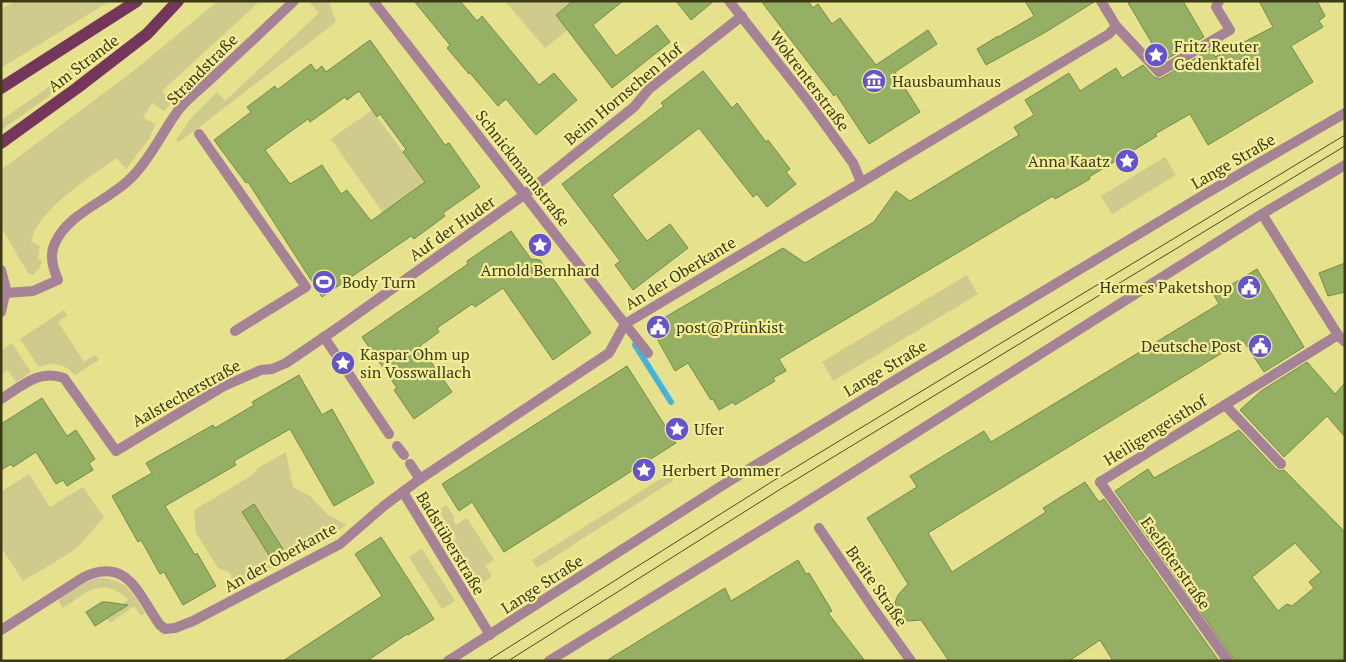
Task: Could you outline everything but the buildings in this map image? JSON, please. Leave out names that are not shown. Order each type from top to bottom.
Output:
[{"type":"main road","name":"Am Strande","points":[[1,88],[137,1]]},
{"type":"main road","name":"Am Strande","points":[[1,143],[147,34],[178,1]]},
{"type":"street","name":"Strandstraße","points":[[6,293],[32,291],[58,280],[53,264],[54,244],[68,226],[83,213],[116,192],[133,177],[180,108],[294,1]]},
{"type":"street","name":"Wokrenterstraße","points":[[730,1],[820,116],[853,163],[861,182]]},
{"type":"street","points":[[1101,1],[1116,26],[1160,72],[1230,30],[1216,6],[1219,1]]},
{"type":"street","name":"Schnickmannstraße","points":[[374,2],[648,353]]},
{"type":"street","name":"Beim Hornschen Hof","points":[[524,195],[634,107],[649,89],[742,16]]},
{"type":"street","name":"An der Oberkante","points":[[1,630],[84,577],[96,571],[107,570],[119,573],[130,580],[158,622],[165,629],[175,628],[193,621],[340,544],[420,479],[609,353],[625,324],[1109,34],[1116,26]]},
{"type":"street","name":"Lange Straße","points":[[448,661],[723,484],[1207,193],[1345,113]]},
{"type":"street","points":[[199,134],[306,287],[235,330]]},
{"type":"street","points":[[553,660],[1262,214],[1345,165]]},
{"type":"street","name":"Auf der Huder","points":[[324,337],[524,195]]},
{"type":"street","points":[[1262,214],[1341,339]]},
{"type":"street","points":[[1,270],[5,279],[6,293],[1,312]]},
{"type":"street","points":[[324,337],[389,434]]},
{"type":"street","name":"Aalstecherstraße","points":[[1,399],[38,376],[50,374],[64,378],[116,451],[224,386],[261,370],[272,369],[286,363],[324,337]]},
{"type":"street","name":"Heiligengeisthof","points":[[1100,482],[1225,405],[1341,339]]},
{"type":"street","name":"Heiligengeisthof","points":[[1225,405],[1281,464]]},
{"type":"street","name":"Badstüberstraße","points":[[397,446],[420,479]]},
{"type":"street","name":"Eselföterstraße","points":[[1100,482],[1228,661]]},
{"type":"street","name":"Badstüberstraße","points":[[403,492],[490,635]]},
{"type":"street","name":"Breite Straße","points":[[819,528],[911,661]]},
{"type":"shaded area","points":[[16,1],[110,1],[1,68],[1,9]]},
{"type":"shaded area","points":[[218,1],[260,1],[162,91],[172,102],[164,111],[152,103],[143,118],[156,124],[149,139],[126,169],[116,158],[74,188],[46,214],[36,228],[31,241],[40,246],[38,259],[42,261],[40,267],[33,275],[28,273],[1,227],[1,170],[132,72]]},
{"type":"shaded area","points":[[311,1],[329,1],[336,22],[198,128],[179,142],[176,140],[191,118],[217,92],[225,101],[319,13],[310,3]]},
{"type":"shaded area","points":[[505,1],[573,1],[556,15],[568,30],[545,48]]},
{"type":"shaded area","points":[[69,69],[75,78],[1,130],[1,120],[46,89]]},
{"type":"shaded area","points":[[372,110],[408,159],[435,185],[383,213],[331,139]]},
{"type":"shaded area","points":[[1165,157],[1176,175],[1112,214],[1101,196]]},
{"type":"shaded area","points":[[967,275],[978,294],[833,381],[822,362]]},
{"type":"shaded area","points":[[64,310],[67,315],[58,322],[84,362],[95,355],[99,360],[75,375],[67,368],[59,365],[49,364],[39,367],[20,339]]},
{"type":"shaded area","points":[[12,343],[31,372],[16,382],[8,370],[1,374],[1,351]]},
{"type":"shaded area","points":[[286,452],[293,487],[310,496],[328,515],[347,525],[237,587],[230,573],[218,568],[196,533],[194,510],[251,476],[258,468]]},
{"type":"shaded area","points":[[670,473],[674,480],[537,568],[532,560]]},
{"type":"shaded area","points":[[29,474],[50,507],[83,487],[104,517],[76,549],[23,581],[1,547],[1,492]]},
{"type":"shaded area","points":[[446,505],[455,518],[453,520],[456,525],[467,518],[494,560],[485,566],[492,576],[484,582],[477,581],[453,542],[456,538],[439,511]]},
{"type":"shaded area","points":[[422,549],[455,601],[442,609],[409,557]]},
{"type":"shaded area","points":[[97,578],[115,581],[127,587],[145,613],[141,616],[134,606],[110,623],[107,619],[120,611],[118,608],[128,600],[110,588],[103,587],[88,592],[63,608],[59,602],[60,598],[86,582]]},
{"type":"waterway","points":[[635,345],[671,402]]},
{"type":"tram line","points":[[487,661],[773,481],[1345,135]]},
{"type":"tram line","points":[[508,661],[779,490],[1345,146]]},
{"type":"place","name":"Fritz Reuter Gedenktafel","points":[[1156,55]]},
{"type":"place","name":"Hausbaumhaus","points":[[874,81]]},
{"type":"place","name":"Anna Kaatz","points":[[1127,161]]},
{"type":"place","name":"Arnold Bernhard","points":[[540,245]]},
{"type":"place","name":"Body Turn","points":[[324,282]]},
{"type":"place","name":"Hermes Paketshop","points":[[1249,287]]},
{"type":"place","name":"post@Prünkist","points":[[658,327]]},
{"type":"place","name":"Deutsche Post","points":[[1260,346]]},
{"type":"place","name":"Kaspar Ohm up sin Vosswallach","points":[[343,363]]},
{"type":"place","name":"Ufer","points":[[677,429]]},
{"type":"place","name":"Herbert Pommer","points":[[644,470]]}]
